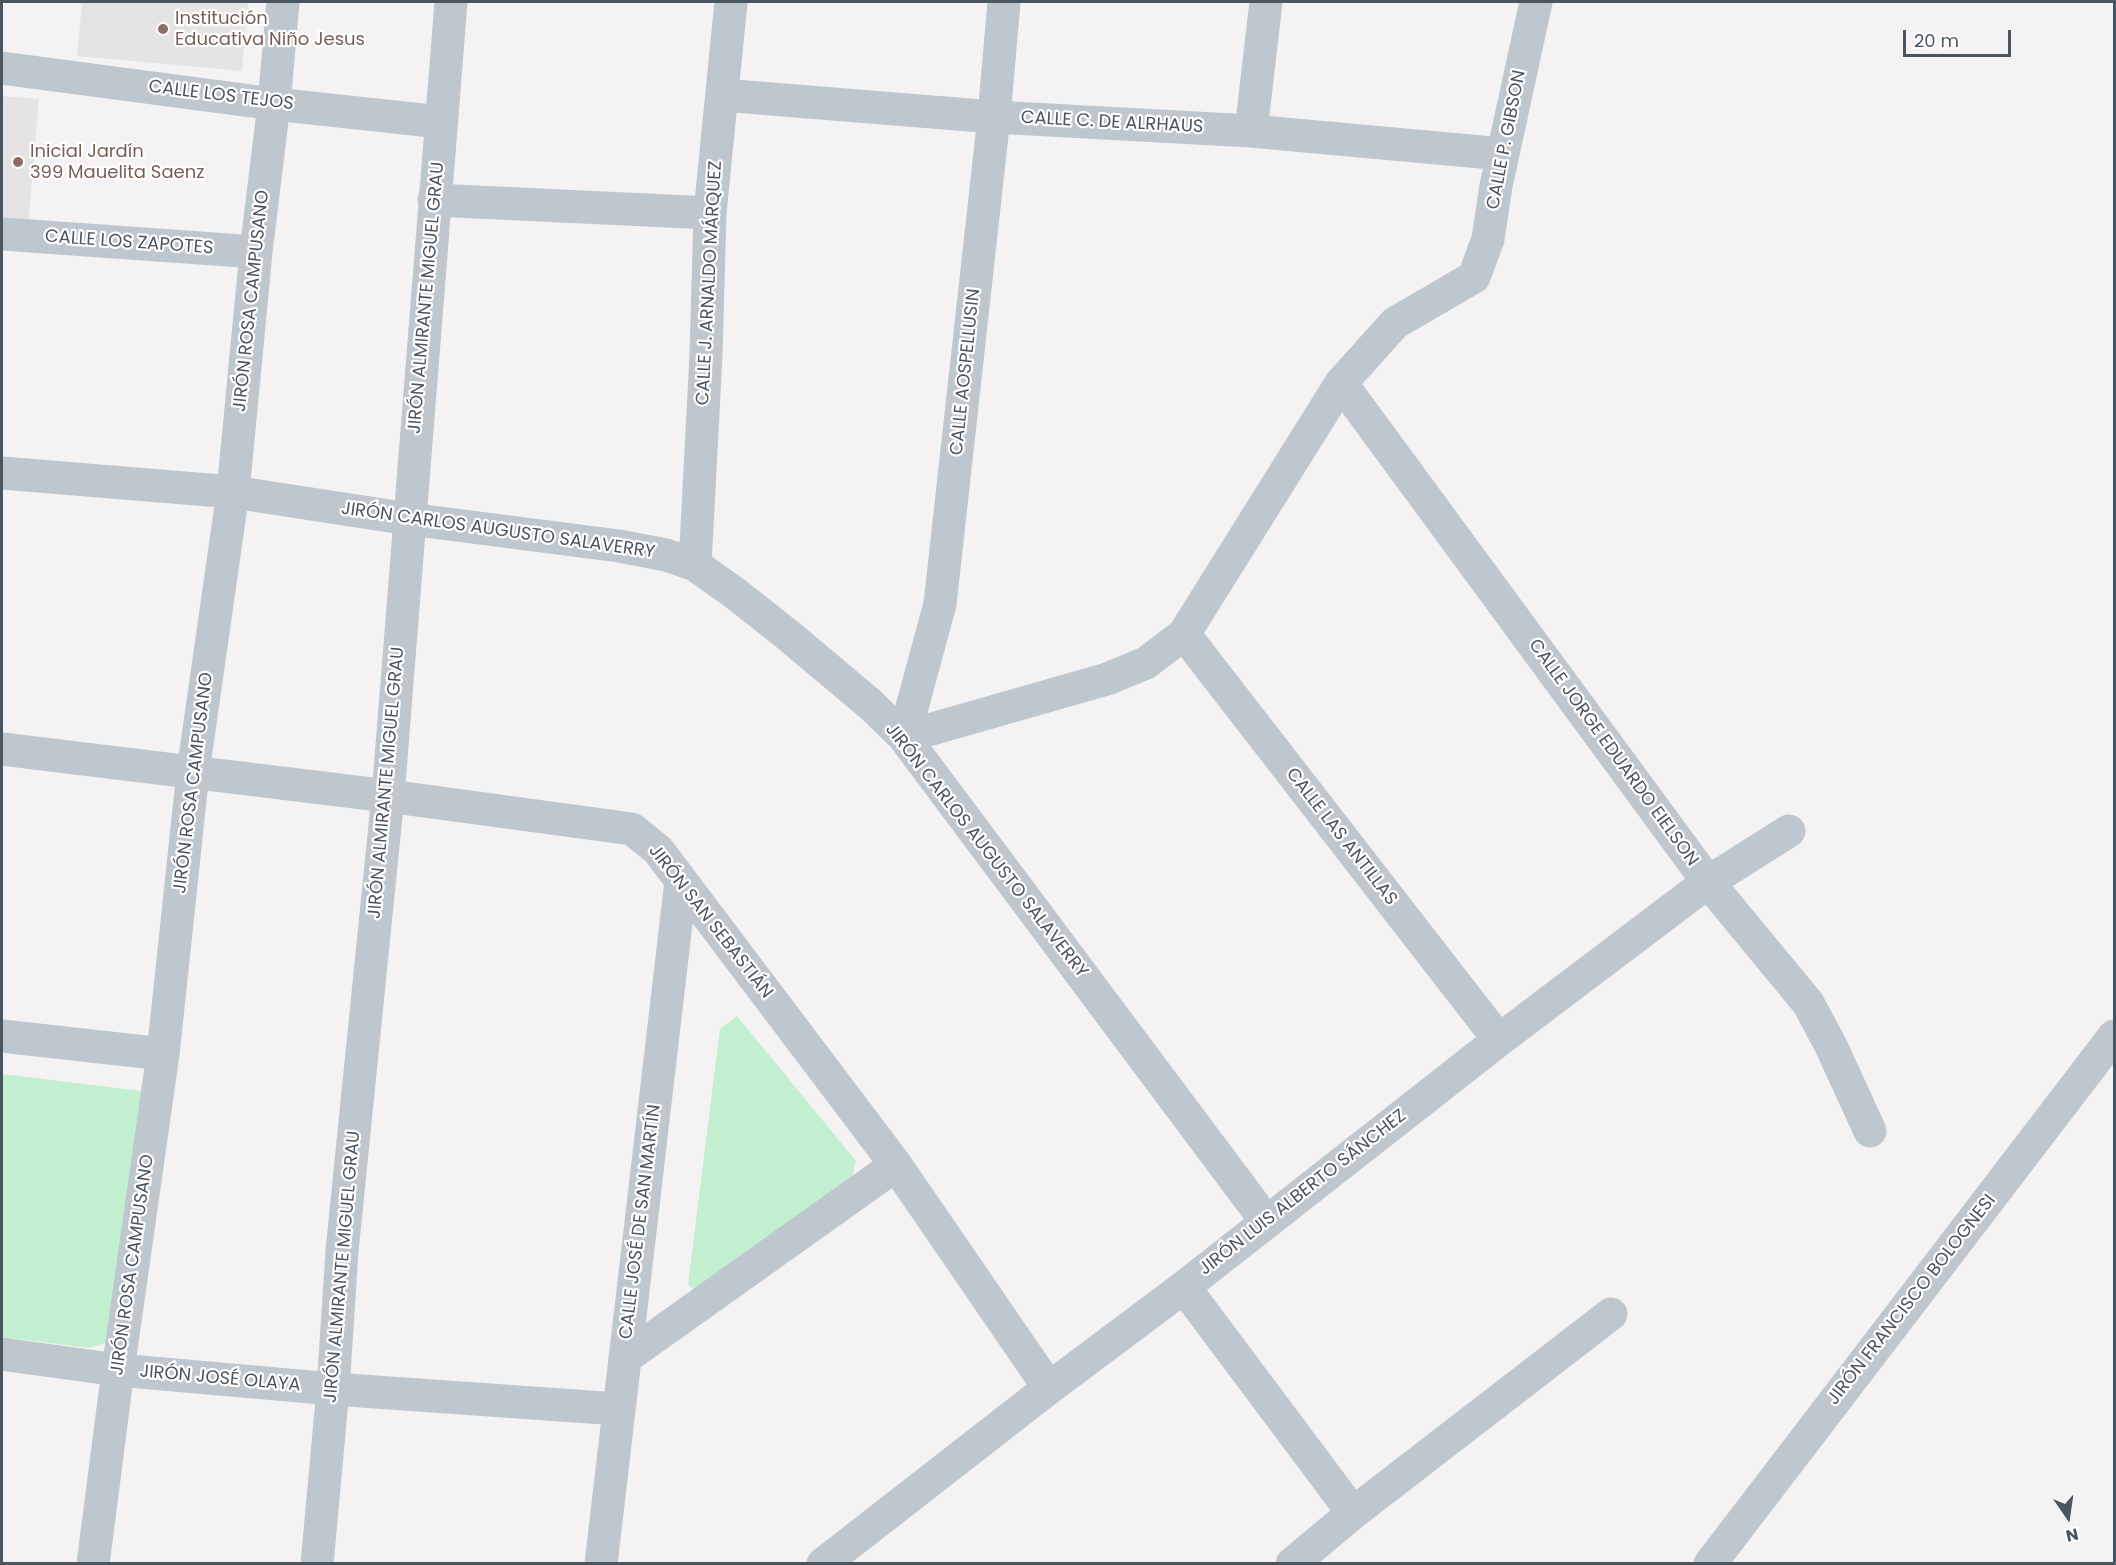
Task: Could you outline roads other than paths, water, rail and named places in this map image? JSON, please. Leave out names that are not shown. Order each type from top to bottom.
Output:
[{"type":"street","name":"JIRÓN ROSA CAMPUSANO","points":[[93,1563],[162,1054],[193,772],[233,492],[283,2]]},
{"type":"street","name":"JIRÓN ALMIRANTE MIGUEL GRAU","points":[[317,1563],[333,1389],[342,1251],[388,796],[451,2]]},
{"type":"street","name":"CALLE J. ARNALDO MÁRQUEZ","points":[[695,565],[706,355],[710,213],[731,2]]},
{"type":"street","name":"CALLE AOSPELLUSIN","points":[[904,737],[940,604],[994,117],[1004,2]]},
{"type":"street","points":[[1251,131],[1266,2]]},
{"type":"street","name":"CALLE P. GIBSON","points":[[1341,384],[1395,323],[1474,277],[1488,238],[1503,154],[1536,2]]},
{"type":"street","name":"CALLE LOS TEJOS","points":[[2,68],[274,104],[441,122]]},
{"type":"street","name":"CALLE C. DE ALRHAUS","points":[[722,95],[994,117],[1251,131],[1503,154]]},
{"type":"street","points":[[434,200],[710,213]]},
{"type":"street","name":"CALLE LOS ZAPOTES","points":[[2,234],[256,252]]},
{"type":"street","points":[[904,737],[1107,680],[1146,663],[1184,634],[1341,384]]},
{"type":"street","name":"CALLE JORGE EDUARDO EIELSON","points":[[1341,384],[1708,882],[1808,1003],[1831,1046],[1870,1131]]},
{"type":"street","name":"JIRÓN CARLOS AUGUSTO SALAVERRY","points":[[2,473],[233,492],[409,519],[619,546],[666,555],[695,565],[789,636],[870,704],[904,737],[1266,1221]]},
{"type":"street","name":"CALLE LAS ANTILLAS","points":[[1184,634],[1499,1040]]},
{"type":"street","name":"JIRÓN SAN SEBASTIÁN","points":[[2,749],[388,796],[632,829],[658,850],[896,1165],[1049,1388]]},
{"type":"street","name":"JIRÓN LUIS ALBERTO SÁNCHEZ","points":[[824,1563],[1049,1388],[1184,1287],[1499,1040],[1708,882],[1789,831]]},
{"type":"street","name":"CALLE JOSÉ DE SAN MARTÍN","points":[[602,1563],[618,1409],[681,881]]},
{"type":"street","points":[[2,1036],[162,1054]]},
{"type":"street","name":"JIRÓN FRANCISCO BOLOGNESI","points":[[1710,1563],[2115,1036]]},
{"type":"street","points":[[625,1358],[896,1165]]},
{"type":"street","points":[[1184,1287],[1353,1513]]},
{"type":"street","points":[[1292,1563],[1353,1513],[1611,1314]]},
{"type":"street","name":"JIRÓN JOSÉ OLAYA","points":[[2,1354],[118,1370],[333,1389],[618,1409]]},
{"type":"place","name":"Institución Educativa Niño Jesus","points":[[163,29]]},
{"type":"place","name":"Inicial Jardín 399 Mauelita Saenz","points":[[18,162]]}]
